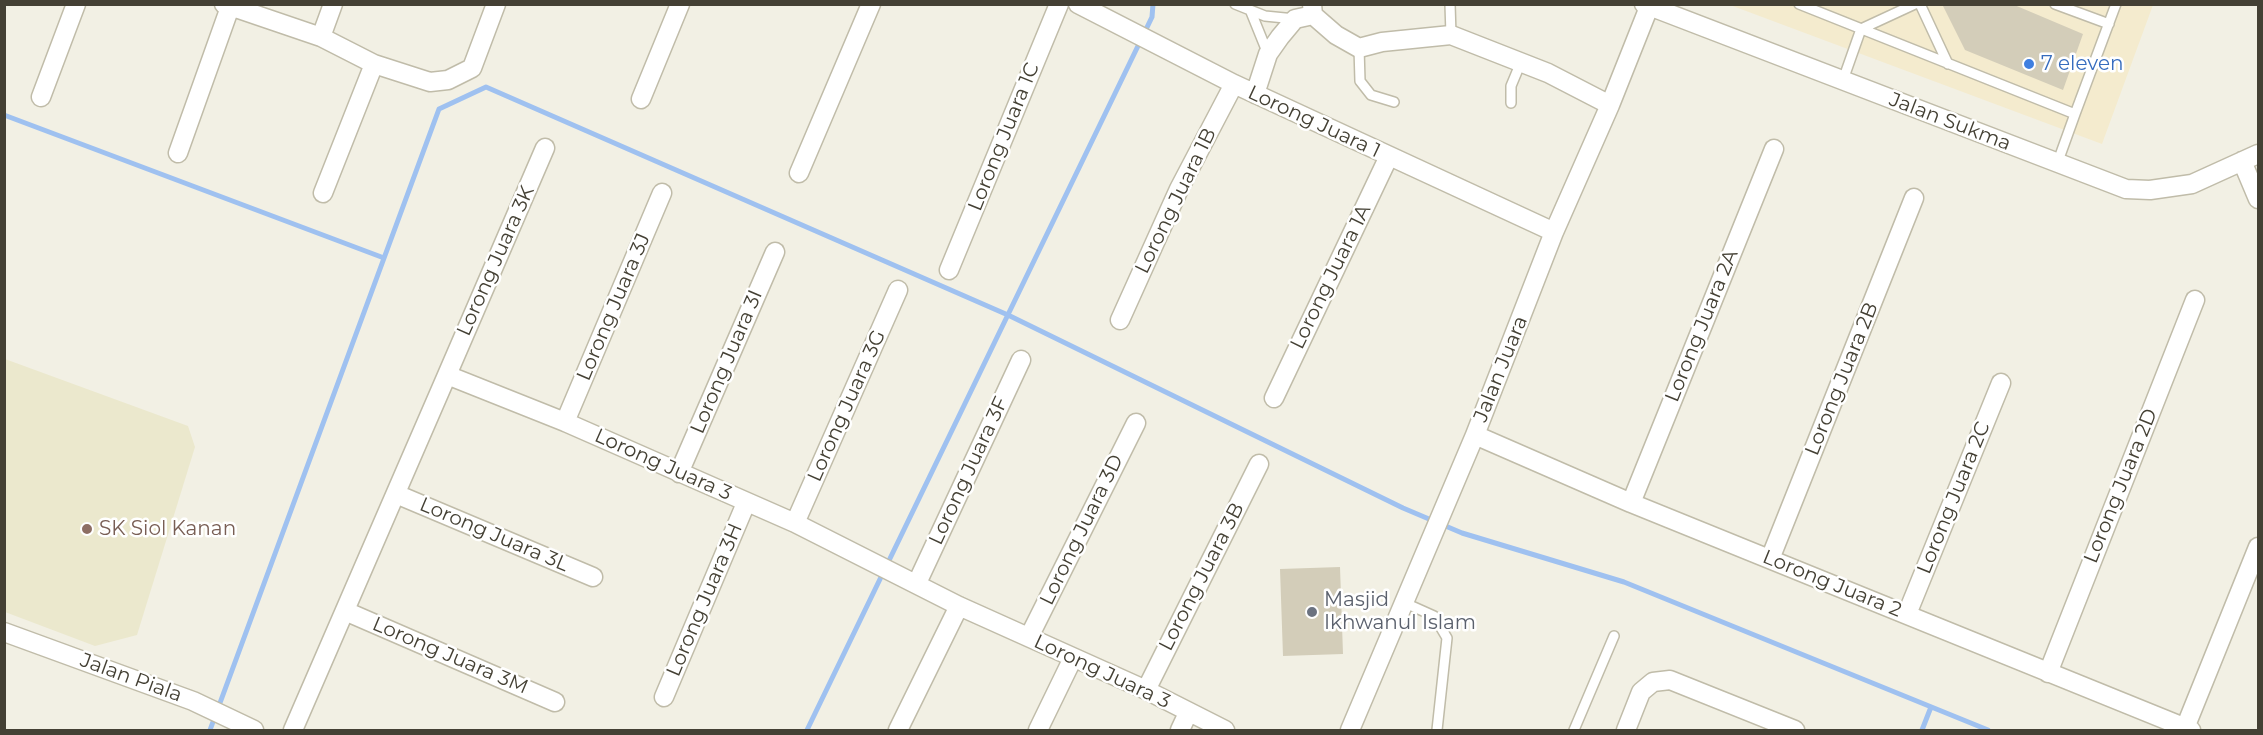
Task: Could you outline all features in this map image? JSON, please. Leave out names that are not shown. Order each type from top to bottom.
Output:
[{"type":"street","points":[[41,97],[76,4]]},
{"type":"street","points":[[321,37],[333,4]]},
{"type":"street","points":[[178,153],[227,6],[321,37],[375,64],[430,82],[462,75],[472,68],[496,4]]},
{"type":"street","points":[[641,99],[680,4]]},
{"type":"street","points":[[799,173],[871,4]]},
{"type":"street","name":"Lorong Juara 1C","points":[[949,270],[1059,4]]},
{"type":"street","name":"Lorong Juara 1","points":[[1078,4],[1098,9],[1136,33],[1233,84],[1554,232]]},
{"type":"street","name":"Jalan Sukma","points":[[1647,6],[2126,189],[2150,190],[2192,184],[2250,157]]},
{"type":"street","name":"Jalan Juara","points":[[1350,730],[1475,435],[1554,232],[1610,105],[1647,6]]},
{"type":"street","points":[[1255,94],[1268,54],[1307,13],[1336,35],[1359,48],[1382,42],[1451,35],[1521,62],[1610,105]]},
{"type":"street","points":[[323,193],[375,64]]},
{"type":"street","name":"Lorong Juara 1B","points":[[1119,320],[1179,189],[1233,84]]},
{"type":"street","name":"Lorong Juara 3K","points":[[447,375],[545,148]]},
{"type":"street","name":"Lorong Juara 2A","points":[[1631,502],[1774,149]]},
{"type":"street","name":"Lorong Juara 1A","points":[[1274,398],[1389,156]]},
{"type":"street","points":[[2250,157],[2259,199]]},
{"type":"street","name":"Lorong Juara 3J","points":[[565,422],[662,193]]},
{"type":"street","name":"Lorong Juara 2B","points":[[1770,559],[1914,198]]},
{"type":"street","name":"Lorong Juara 3I","points":[[679,473],[775,252]]},
{"type":"street","name":"Lorong Juara 3G","points":[[795,523],[898,290]]},
{"type":"street","name":"Lorong Juara 2D","points":[[2048,673],[2196,300]]},
{"type":"street","name":"Lorong Juara 3F","points":[[916,583],[1021,360]]},
{"type":"street","points":[[293,730],[447,375]]},
{"type":"street","name":"Lorong Juara 3","points":[[447,375],[565,422],[795,523],[959,606],[1029,637],[1072,660],[1146,690],[1225,730]]},
{"type":"street","name":"Lorong Juara 2C","points":[[1907,614],[2001,382]]},
{"type":"street","name":"Lorong Juara 3D","points":[[1029,637],[1136,423]]},
{"type":"street","name":"Lorong Juara 2","points":[[1475,435],[1631,502],[2188,729]]},
{"type":"street","name":"Lorong Juara 3B","points":[[1146,690],[1259,464]]},
{"type":"street","name":"Lorong Juara 3L","points":[[396,494],[593,577]]},
{"type":"street","name":"Lorong Juara 3H","points":[[664,697],[746,503]]},
{"type":"street","points":[[2188,729],[2259,547]]},
{"type":"street","points":[[898,730],[959,606]]},
{"type":"street","name":"Lorong Juara 3M","points":[[345,611],[555,702]]},
{"type":"street","name":"Jalan Piala","points":[[4,632],[193,701],[247,728]]},
{"type":"street","points":[[1038,730],[1072,660]]},
{"type":"street","points":[[1626,730],[1641,692],[1653,682],[1670,680],[1795,730]]},
{"type":"street","points":[[1180,730],[1188,713]]},
{"type":"lane","points":[[1235,4],[1265,16],[1307,13]]},
{"type":"lane","points":[[1450,4],[1451,35]]},
{"type":"lane","points":[[1799,4],[2075,114]]},
{"type":"lane","points":[[1843,80],[1861,29],[1915,4]]},
{"type":"lane","points":[[1920,4],[1948,64]]},
{"type":"lane","points":[[2055,4],[2109,24]]},
{"type":"lane","points":[[2057,164],[2116,4]]},
{"type":"lane","points":[[1251,12],[1268,54]]},
{"type":"lane","points":[[1359,48],[1360,81],[1371,95],[1394,102]]},
{"type":"lane","points":[[1511,103],[1511,86],[1521,62]]},
{"type":"lane","points":[[1405,603],[1434,616],[1447,638],[1437,730]]},
{"type":"lane","points":[[1574,730],[1614,636]]},
{"type":"shaded area","points":[[1730,5],[2153,5],[2102,144]]},
{"type":"shaded area","name":"SK Siol Kanan","points":[[5,359],[188,426],[195,447],[137,635],[95,646],[5,612]]},
{"type":"building","points":[[1942,4],[2012,4],[2083,34],[2063,90],[1965,50]]},
{"type":"building","name":"Masjid Ikhwanul Islam","points":[[1340,567],[1343,654],[1283,656],[1280,569]]},
{"type":"waterway","points":[[807,730],[1152,17],[1153,4]]},
{"type":"waterway","points":[[210,730],[439,109],[486,87],[1008,315],[1403,508],[1462,533],[1624,582],[1988,730]]},
{"type":"waterway","points":[[4,115],[384,258]]},
{"type":"waterway","points":[[1922,730],[1931,707]]},
{"type":"place","name":"7 eleven","points":[[2029,64]]},
{"type":"place","name":"SK Siol Kanan","points":[[87,529]]},
{"type":"place","name":"Masjid Ikhwanul Islam","points":[[1312,612]]}]
